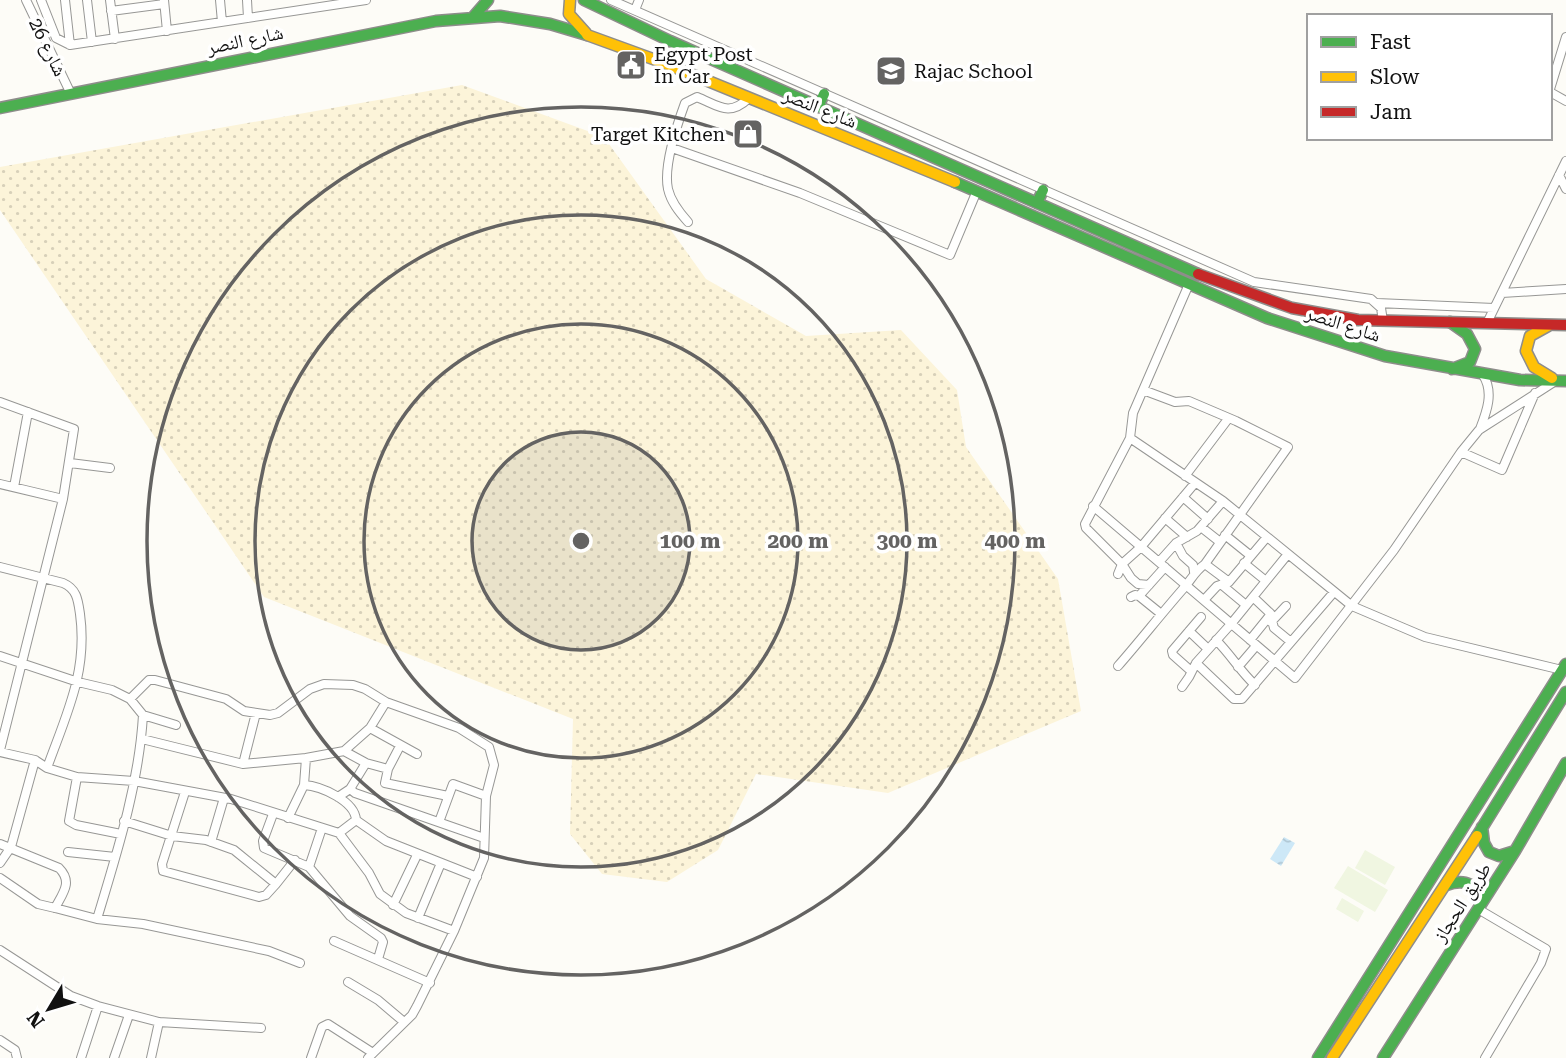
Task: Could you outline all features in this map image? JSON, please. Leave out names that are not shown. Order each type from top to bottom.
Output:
[{"type":"main road","points":[[474,16],[488,0]]},
{"type":"main road","points":[[570,0],[567,5],[568,15],[589,36]]},
{"type":"main road","name":"شارع النصر","points":[[584,0],[818,107],[1209,279],[1259,298],[1325,315],[1383,321],[1561,325]]},
{"type":"main road","name":"شارع النصر","points":[[0,108],[436,21],[474,16],[522,18],[589,36],[664,63],[894,156],[1267,318],[1385,356],[1483,375],[1534,381],[1562,381]]},
{"type":"main road","points":[[818,107],[824,94]]},
{"type":"main road","points":[[1037,203],[1043,190]]},
{"type":"main road","points":[[1450,322],[1469,335],[1476,350],[1470,362],[1452,369]]},
{"type":"main road","points":[[1561,325],[1539,328],[1526,346],[1527,355],[1537,372],[1562,381]]},
{"type":"main road","points":[[1318,1058],[1564,667]]},
{"type":"main road","points":[[1332,1058],[1368,998],[1446,885],[1566,692]]},
{"type":"main road","name":"طريق الحجاز","points":[[1383,1058],[1515,851],[1566,763]]},
{"type":"main road","points":[[1482,827],[1485,849],[1493,855],[1500,857],[1515,851]]},
{"type":"main road","points":[[1446,885],[1462,880],[1474,886],[1479,893],[1479,907]]},
{"type":"street","name":"شارع 26","points":[[26,0],[71,94]]},
{"type":"street","points":[[41,0],[56,38],[70,45],[248,18],[301,5],[366,0]]},
{"type":"street","points":[[65,0],[70,45]]},
{"type":"street","points":[[88,0],[92,42]]},
{"type":"street","points":[[110,0],[115,39]]},
{"type":"street","points":[[220,0],[222,22]]},
{"type":"street","points":[[247,0],[248,18]]},
{"type":"street","points":[[611,0],[1254,282],[1365,296],[1377,303],[1494,308]]},
{"type":"street","points":[[635,10],[639,0]]},
{"type":"street","points":[[111,11],[164,2],[167,31]]},
{"type":"street","points":[[1552,84],[1566,37]]},
{"type":"street","points":[[688,222],[674,205],[668,189],[668,167],[681,113],[689,99],[697,97],[732,109],[740,107],[749,98]]},
{"type":"street","points":[[672,148],[787,188],[950,255],[976,193]]},
{"type":"street","points":[[1488,323],[1566,161]]},
{"type":"street","points":[[1559,176],[1566,189]]},
{"type":"street","points":[[1149,586],[1139,584],[1131,578],[1122,564],[1086,528],[1086,522],[1129,438],[1133,413],[1189,284]]},
{"type":"street","points":[[1502,293],[1566,289]]},
{"type":"street","points":[[1377,303],[1383,321]]},
{"type":"street","points":[[1479,430],[1489,396],[1489,388],[1483,375]]},
{"type":"street","points":[[1093,506],[1294,678],[1394,550],[1479,430],[1535,393],[1562,381]]},
{"type":"street","points":[[1118,666],[1186,586],[1194,572],[1205,564],[1288,447],[1189,401],[1175,402],[1143,390]]},
{"type":"street","points":[[1461,452],[1502,470],[1535,393]]},
{"type":"street","points":[[0,402],[74,429],[63,499],[0,751],[35,760],[47,768],[77,777],[134,781],[224,798],[339,832],[369,873],[380,894],[393,905],[418,918],[454,932]]},
{"type":"street","points":[[14,488],[28,412]]},
{"type":"street","points":[[1185,476],[1228,419]]},
{"type":"street","points":[[1129,438],[1223,501],[1352,606],[1425,637],[1564,667]]},
{"type":"street","points":[[70,463],[110,468]]},
{"type":"street","points":[[1118,574],[1122,564],[1141,547],[1195,483]]},
{"type":"street","points":[[0,484],[63,499]]},
{"type":"street","points":[[1183,497],[1208,519]]},
{"type":"street","points":[[1160,614],[1135,597],[1149,586],[1176,543],[1201,527],[1223,501]]},
{"type":"street","points":[[1165,519],[1187,537]]},
{"type":"street","points":[[1201,527],[1251,556]]},
{"type":"street","points":[[1204,600],[1244,564],[1266,537]]},
{"type":"street","points":[[1176,543],[1183,556],[1193,565],[1194,572]]},
{"type":"street","points":[[1182,687],[1208,649],[1288,554]]},
{"type":"street","points":[[1205,564],[1271,618],[1274,628],[1291,642]]},
{"type":"street","points":[[1244,564],[1266,581]]},
{"type":"street","points":[[0,566],[69,586],[77,596],[83,655],[78,682],[47,768]]},
{"type":"street","points":[[1201,617],[1172,652],[1234,699],[1242,699],[1334,592]]},
{"type":"street","points":[[1238,667],[1271,618],[1286,606]]},
{"type":"street","points":[[1189,631],[1208,649]]},
{"type":"street","points":[[1216,640],[1255,685]]},
{"type":"street","points":[[0,656],[78,682],[112,690],[131,699],[143,715],[176,725]]},
{"type":"street","points":[[131,699],[149,680],[155,680],[226,699],[244,711],[278,713],[310,689],[324,684],[353,685],[386,702],[459,728],[489,747],[494,765],[486,796],[484,858],[454,932],[412,1015],[370,1055],[328,1024],[322,1027],[311,1058]]},
{"type":"street","points":[[142,739],[243,764],[306,758],[344,751],[370,728],[386,702]]},
{"type":"street","points":[[243,764],[256,713]]},
{"type":"street","points":[[97,919],[134,781],[142,739],[143,715]]},
{"type":"street","points":[[370,728],[417,754]]},
{"type":"street","points":[[400,746],[387,769],[385,783],[448,796]]},
{"type":"street","points":[[344,751],[366,763],[387,769]]},
{"type":"street","points":[[288,818],[304,785],[306,758]]},
{"type":"street","points":[[0,863],[11,847],[35,760]]},
{"type":"street","points":[[338,797],[350,789],[366,763]]},
{"type":"street","points":[[77,777],[69,821],[76,825],[121,834]]},
{"type":"street","points":[[439,822],[453,784],[486,796]]},
{"type":"street","points":[[304,785],[325,789],[338,797],[353,810],[356,820],[386,841],[477,877]]},
{"type":"street","points":[[350,789],[484,838]]},
{"type":"street","points":[[185,792],[161,868],[167,874],[263,897],[295,860]]},
{"type":"street","points":[[211,842],[224,798]]},
{"type":"street","points":[[273,814],[262,845],[264,848],[309,867],[350,916],[381,938],[383,942],[378,959]]},
{"type":"street","points":[[339,832],[356,820]]},
{"type":"street","points":[[124,821],[172,836],[211,842],[237,852],[276,884]]},
{"type":"street","points":[[309,867],[322,828]]},
{"type":"street","points":[[0,844],[59,868],[65,874],[68,881],[55,908]]},
{"type":"street","points":[[68,852],[115,858]]},
{"type":"street","points":[[393,905],[417,855]]},
{"type":"street","points":[[418,918],[441,863]]},
{"type":"street","points":[[0,878],[38,904],[97,919],[143,924],[270,951],[300,963]]},
{"type":"street","points":[[1479,907],[1546,949],[1541,963],[1485,1058]]},
{"type":"street","points":[[334,941],[430,983]]},
{"type":"street","points":[[0,950],[71,996],[98,1006],[159,1022],[261,1028]]},
{"type":"street","points":[[348,982],[378,1000],[404,1022]]},
{"type":"street","points":[[81,1058],[98,1006]]},
{"type":"street","points":[[116,1058],[129,1015]]},
{"type":"street","points":[[151,1058],[159,1022]]},
{"type":"street","points":[[0,1040],[15,1050],[17,1058]]},
{"type":"sand","points":[[462,85],[604,137],[706,279],[806,336],[901,330],[957,390],[966,447],[1058,579],[1081,711],[888,793],[756,774],[718,850],[667,882],[602,874],[570,834],[573,719],[264,597],[0,210],[0,167]]},
{"type":"green space","points":[[1365,850],[1395,867],[1385,885],[1355,868]]},
{"type":"green space","points":[[1348,866],[1388,890],[1375,912],[1334,888]]},
{"type":"green space","points":[[1342,898],[1364,911],[1358,922],[1336,909]]},
{"type":"water","points":[[1284,837],[1295,843],[1281,866],[1270,859]]},
{"type":"traffic: fast","points":[[474,16],[488,0]]},
{"type":"traffic: fast","points":[[584,0],[670,41],[1198,274]]},
{"type":"traffic: fast","points":[[0,108],[436,21],[500,16],[550,24],[587,35]]},
{"type":"traffic: fast","points":[[818,107],[824,94]]},
{"type":"traffic: fast","points":[[955,182],[1267,318],[1385,356],[1520,380],[1566,381]]},
{"type":"traffic: fast","points":[[1037,203],[1043,190]]},
{"type":"traffic: fast","points":[[1450,322],[1467,334],[1475,349],[1470,362],[1452,369]]},
{"type":"traffic: fast","points":[[1318,1058],[1566,664]]},
{"type":"traffic: fast","points":[[1477,836],[1566,692]]},
{"type":"traffic: fast","points":[[1383,1058],[1515,851],[1566,763]]},
{"type":"traffic: fast","points":[[1482,827],[1484,843],[1489,852],[1499,856],[1515,851]]},
{"type":"traffic: fast","points":[[1446,885],[1459,882],[1469,884],[1476,892],[1480,905]]},
{"type":"traffic: slow","points":[[570,0],[569,14],[586,33]]},
{"type":"traffic: slow","points":[[587,35],[664,63],[955,182]]},
{"type":"traffic: slow","points":[[1548,326],[1530,336],[1526,351],[1534,367],[1552,378]]},
{"type":"traffic: slow","points":[[1332,1058],[1477,836]]},
{"type":"traffic: jam","points":[[1198,274],[1292,308],[1358,320],[1566,325]]},
{"type":"place","name":"Egypt Post In Car","points":[[631,65]]},
{"type":"place","name":"Rajac School","points":[[891,71]]},
{"type":"place","name":"Target Kitchen","points":[[748,134]]}]
